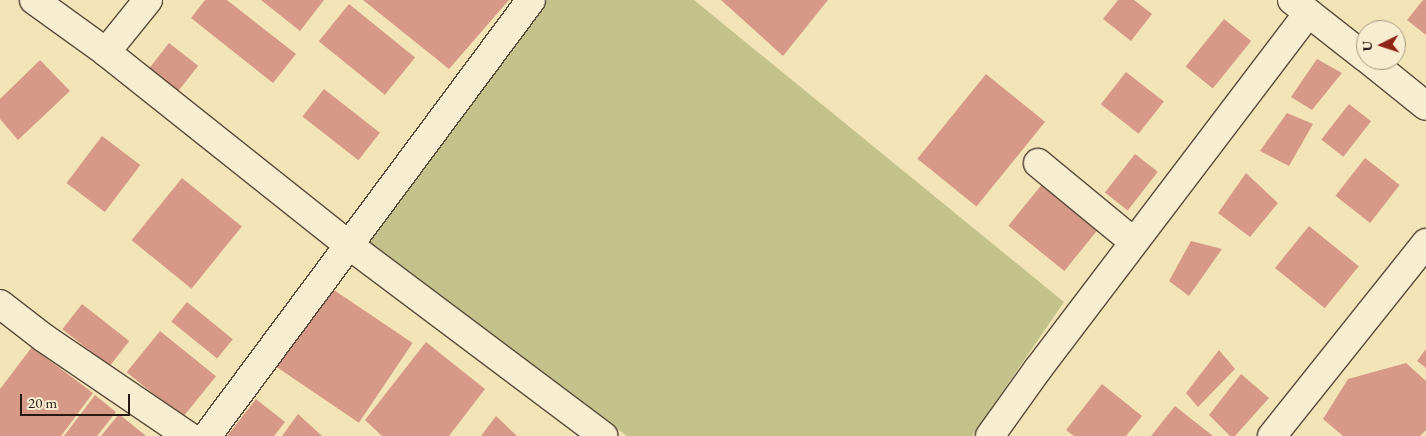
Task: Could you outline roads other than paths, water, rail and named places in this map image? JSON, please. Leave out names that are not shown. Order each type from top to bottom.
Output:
[{"type":"street","points":[[34,0],[106,52],[349,245],[603,436]]},
{"type":"street","points":[[106,52],[148,0]]},
{"type":"street","points":[[207,436],[531,0]]},
{"type":"street","points":[[990,436],[1134,242],[1300,7],[1356,50]]},
{"type":"street","points":[[1381,70],[1426,106]]},
{"type":"street","points":[[1038,163],[1134,242]]},
{"type":"street","points":[[1272,436],[1426,243]]},
{"type":"street","points":[[0,304],[44,338],[188,436]]}]
